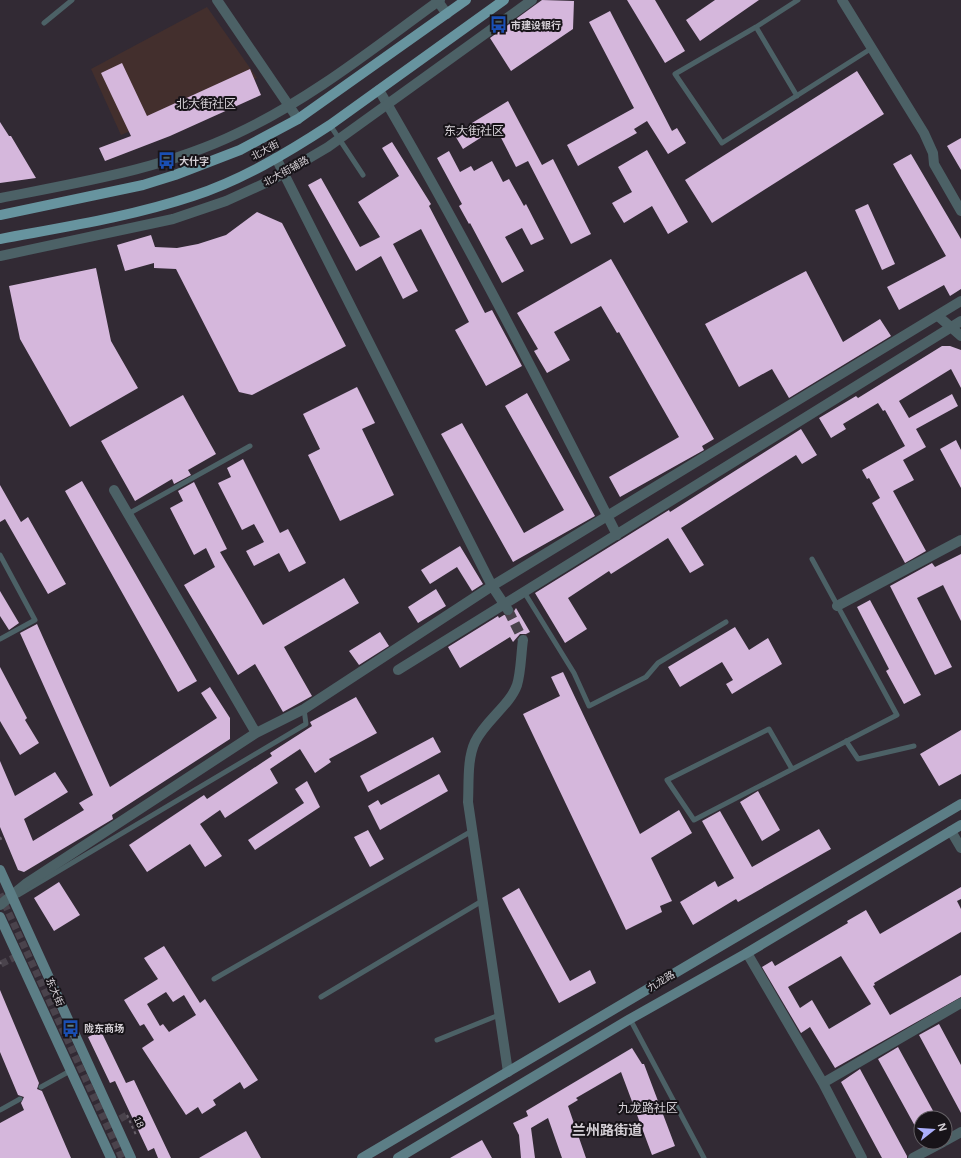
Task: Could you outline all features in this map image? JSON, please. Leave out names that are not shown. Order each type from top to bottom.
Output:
[{"type":"main road","name":"北大街","points":[[0,215],[111,192],[175,175],[240,150],[298,118],[466,0]]},
{"type":"main road","name":"北大街","points":[[0,239],[161,205],[214,187],[276,158],[330,126],[504,0]]},
{"type":"main road","name":"九龙路","points":[[362,1158],[961,804]]},
{"type":"main road","name":"九龙路","points":[[398,1158],[630,1019],[747,953],[961,825]]},
{"type":"main road","name":"东大街","points":[[0,870],[131,1158]]},
{"type":"main road","name":"东大街","points":[[0,917],[111,1158]]},
{"type":"street","points":[[217,0],[298,118]]},
{"type":"street","points":[[0,198],[100,178],[186,155],[238,134],[290,106],[438,0],[447,14]]},
{"type":"street","name":"北大街辅路","points":[[0,256],[173,219],[226,201],[284,174],[339,139],[532,0]]},
{"type":"street","points":[[842,0],[924,133],[933,153],[934,164],[961,211]]},
{"type":"street","points":[[379,90],[418,158],[537,378],[617,535]]},
{"type":"street","points":[[276,158],[492,586],[506,607]]},
{"type":"street","points":[[0,905],[12,897],[27,883],[256,733],[304,709],[492,586],[961,301]]},
{"type":"street","points":[[938,316],[961,336]]},
{"type":"street","points":[[398,670],[506,607],[524,592],[961,320]]},
{"type":"street","points":[[114,490],[256,733]]},
{"type":"street","points":[[837,606],[961,540]]},
{"type":"street","points":[[508,1072],[468,802],[471,762],[475,743],[484,726],[499,712],[517,686],[523,640]]},
{"type":"street","points":[[951,831],[961,848]]},
{"type":"street","points":[[747,953],[822,1083],[862,1158]]},
{"type":"street","points":[[822,1083],[961,1003]]},
{"type":"street","points":[[913,1158],[928,1150]]},
{"type":"lane","points":[[44,24],[72,0]]},
{"type":"lane","points":[[798,0],[756,27],[675,74],[722,143],[872,48]]},
{"type":"lane","points":[[756,27],[797,96]]},
{"type":"lane","points":[[330,126],[363,175]]},
{"type":"lane","points":[[128,514],[250,446]]},
{"type":"lane","points":[[0,556],[36,620],[0,639]]},
{"type":"lane","points":[[792,770],[769,730],[667,780],[694,820],[792,770],[897,715],[812,559]]},
{"type":"lane","points":[[524,592],[574,673],[589,706],[646,677],[658,663],[726,622]]},
{"type":"lane","points":[[12,897],[40,884],[306,724],[304,709]]},
{"type":"lane","points":[[846,741],[858,759],[914,746]]},
{"type":"lane","points":[[214,979],[472,831]]},
{"type":"lane","points":[[321,997],[482,901]]},
{"type":"lane","points":[[437,1040],[499,1015]]},
{"type":"lane","points":[[630,1019],[704,1158]]},
{"type":"lane","points":[[41,1087],[70,1071]]},
{"type":"lane","points":[[0,1110],[20,1099]]},
{"type":"path","points":[[0,837],[2,841]]},
{"type":"path","name":"18","points":[[127,1115],[136,1135]]},
{"type":"shaded area","points":[[207,7],[257,78],[121,135],[91,69]]},
{"type":"building","points":[[542,0],[574,1],[573,29],[511,71],[490,38]]},
{"type":"building","points":[[627,0],[655,0],[685,51],[665,63]]},
{"type":"building","points":[[715,0],[759,0],[700,41],[686,20]]},
{"type":"building","points":[[610,11],[672,131],[677,128],[686,143],[668,154],[647,121],[634,129],[637,133],[578,166],[567,145],[634,108],[589,22]]},
{"type":"building","points":[[122,63],[147,116],[250,69],[261,95],[170,136],[105,161],[99,148],[131,136],[101,73]]},
{"type":"building","points":[[857,71],[884,114],[712,223],[685,180]]},
{"type":"building","points":[[508,101],[542,165],[553,159],[591,234],[571,244],[528,161],[516,167],[496,128],[463,149],[454,134]]},
{"type":"building","points":[[0,122],[9,136],[11,136],[36,178],[0,183]]},
{"type":"building","points":[[961,138],[961,170],[947,146]]},
{"type":"building","points":[[392,142],[431,204],[429,206],[485,313],[492,310],[522,366],[486,386],[455,330],[469,322],[421,229],[393,244],[418,291],[403,299],[381,256],[356,271],[308,185],[321,178],[360,247],[380,237],[358,202],[399,176],[382,148]]},
{"type":"building","points":[[647,150],[688,222],[668,234],[652,206],[624,223],[612,203],[632,192],[618,167]]},
{"type":"building","points":[[449,151],[460,172],[471,166],[474,171],[492,161],[503,182],[509,179],[524,206],[526,204],[544,239],[531,245],[522,228],[505,237],[524,271],[502,283],[470,223],[469,224],[459,206],[462,204],[437,158]]},
{"type":"building","points":[[911,154],[961,239],[961,289],[950,296],[944,285],[899,310],[887,287],[946,256],[893,164]]},
{"type":"building","points":[[868,204],[895,264],[882,270],[855,210]]},
{"type":"building","points":[[257,212],[282,223],[346,346],[252,395],[239,392],[176,269],[154,268],[154,263],[125,271],[117,245],[151,235],[155,247],[177,248],[198,244],[226,235]]},
{"type":"building","points":[[611,259],[714,439],[702,446],[704,450],[620,497],[609,477],[679,437],[619,332],[617,333],[601,306],[554,332],[570,360],[547,373],[534,351],[538,349],[517,313]]},
{"type":"building","points":[[96,268],[111,341],[138,388],[70,427],[20,339],[9,286]]},
{"type":"building","points":[[806,271],[843,342],[880,319],[891,336],[789,398],[772,369],[739,387],[705,324]]},
{"type":"building","points":[[942,346],[950,346],[961,350],[961,388],[951,369],[899,401],[909,418],[952,394],[958,406],[916,429],[926,447],[903,460],[914,480],[893,491],[926,551],[905,563],[872,503],[880,498],[869,478],[867,479],[862,470],[905,446],[885,410],[883,411],[878,403],[843,424],[846,429],[831,438],[819,418],[856,396],[858,398]]},
{"type":"building","points":[[357,387],[375,423],[362,429],[394,495],[340,521],[308,455],[320,449],[303,414]]},
{"type":"building","points":[[527,393],[595,516],[513,562],[441,434],[462,423],[524,533],[564,510],[505,406]]},
{"type":"building","points":[[183,395],[216,454],[188,470],[191,475],[174,484],[172,479],[135,501],[101,441]]},
{"type":"building","points":[[801,429],[817,455],[802,464],[796,455],[681,528],[704,565],[690,573],[668,538],[611,574],[609,571],[568,598],[587,629],[565,643],[535,593],[669,510],[670,512]]},
{"type":"building","points":[[956,440],[961,450],[961,488],[940,449]]},
{"type":"building","points":[[243,459],[280,533],[288,529],[306,563],[289,572],[279,553],[254,566],[246,551],[264,542],[254,524],[242,530],[218,483],[231,477],[227,468]]},
{"type":"building","points":[[82,481],[197,681],[178,692],[65,491]]},
{"type":"building","points":[[194,482],[227,549],[220,552],[263,625],[344,578],[359,603],[284,647],[312,696],[283,712],[255,664],[238,675],[184,585],[215,567],[206,548],[194,555],[170,508],[183,501],[178,491]]},
{"type":"building","points":[[0,485],[21,522],[28,517],[66,584],[48,594],[5,519],[0,522]]},
{"type":"building","points":[[460,546],[483,584],[472,591],[457,567],[430,584],[421,570]]},
{"type":"building","points":[[961,554],[961,621],[943,585],[917,598],[952,667],[935,675],[890,586],[932,563],[935,567]]},
{"type":"building","points":[[436,589],[446,606],[418,623],[408,607]]},
{"type":"building","points":[[0,591],[19,623],[9,630],[0,616]]},
{"type":"building","points":[[870,600],[921,695],[904,704],[886,671],[889,669],[857,607]]},
{"type":"building","points":[[516,608],[530,632],[520,634],[513,642],[510,637],[460,668],[448,647],[498,616],[499,618],[504,615],[511,616]]},
{"type":"building","points":[[37,624],[110,787],[217,718],[201,693],[210,687],[230,718],[230,739],[112,815],[113,819],[24,872],[18,870],[0,827],[0,761],[15,796],[55,772],[68,792],[24,819],[33,841],[84,810],[79,803],[93,795],[20,633]]},
{"type":"building","points":[[735,627],[749,650],[768,638],[782,664],[732,694],[726,684],[733,680],[722,662],[680,687],[668,667]]},
{"type":"building","points":[[380,632],[389,646],[359,665],[349,651]]},
{"type":"building","points":[[0,667],[27,718],[25,720],[39,743],[20,755],[0,721]]},
{"type":"building","points":[[563,672],[640,834],[679,810],[692,833],[651,858],[672,901],[660,906],[662,912],[626,930],[523,714],[560,696],[551,677]]},
{"type":"building","points":[[356,697],[377,733],[329,759],[331,762],[315,773],[300,749],[270,769],[278,783],[225,818],[220,810],[200,824],[222,856],[205,867],[190,844],[147,872],[129,845],[204,795],[207,799],[272,756],[270,753],[312,726],[310,722]]},
{"type":"building","points":[[961,730],[961,774],[939,786],[920,754]]},
{"type":"building","points":[[433,737],[441,752],[368,792],[360,776]]},
{"type":"building","points":[[439,774],[448,791],[380,830],[368,806],[378,800],[381,805]]},
{"type":"building","points":[[307,781],[320,807],[255,850],[248,840],[304,803],[295,789]]},
{"type":"building","points":[[758,791],[780,830],[762,841],[740,802]]},
{"type":"building","points":[[720,811],[752,867],[819,829],[831,849],[738,902],[736,899],[693,925],[680,902],[715,881],[718,887],[734,878],[702,821]]},
{"type":"building","points":[[368,830],[384,859],[370,867],[354,837]]},
{"type":"building","points":[[59,882],[80,915],[54,931],[34,898]]},
{"type":"building","points":[[961,887],[961,899],[957,901],[961,909],[961,932],[874,983],[875,985],[873,986],[890,1015],[961,975],[961,997],[835,1068],[810,1027],[801,1033],[762,967],[772,961],[775,966],[848,923],[847,921],[866,910],[880,934]],"holes":[[[841,956],[871,1004],[829,1029],[812,1000],[800,1008],[788,987]]]},
{"type":"building","points":[[519,888],[570,981],[590,970],[596,983],[559,1003],[502,898]]},
{"type":"building","points":[[164,946],[200,1003],[205,999],[258,1080],[244,1089],[240,1082],[213,1100],[216,1105],[202,1114],[198,1107],[186,1115],[142,1048],[154,1040],[144,1024],[140,1026],[124,1000],[158,979],[144,958]],"holes":[[[166,992],[173,1002],[184,995],[196,1015],[169,1032],[163,1024],[160,1026],[147,1004]]]},
{"type":"building","points":[[0,990],[39,1083],[37,1089],[42,1091],[71,1158],[0,1158],[0,1123],[24,1110],[21,1103],[24,1097],[18,1095],[0,1052]]},
{"type":"building","points":[[939,1024],[961,1065],[961,1113],[919,1035]]},
{"type":"building","points":[[101,1031],[126,1083],[134,1080],[171,1158],[158,1158],[154,1148],[148,1151],[115,1081],[110,1083],[88,1037]]},
{"type":"building","points":[[898,1047],[933,1110],[913,1110],[913,1122],[878,1059]]},
{"type":"building","points":[[632,1048],[642,1064],[644,1064],[675,1146],[652,1155],[621,1072],[576,1098],[578,1100],[568,1106],[586,1158],[562,1158],[548,1118],[531,1128],[535,1158],[521,1158],[519,1135],[513,1123],[528,1116],[526,1111]]},
{"type":"building","points":[[860,1069],[907,1158],[882,1158],[841,1082]]},
{"type":"building","points":[[246,1131],[261,1158],[199,1158]]},
{"type":"building","points":[[482,1140],[492,1158],[450,1158]]},
{"type":"tunnel","points":[[508,610],[523,640]]},
{"type":"tunnel","points":[[0,894],[122,1158]]},
{"type":"tunnel","points":[[1,964],[21,954]]},
{"type":"tunnel","points":[[111,1124],[127,1115]]},
{"type":"place","name":"市建设银行","points":[[498,25]]},
{"type":"place","name":"大什字","points":[[166,161]]},
{"type":"place","name":"陇东商场","points":[[71,1028]]},
{"type":"district","name":"北大街社区","points":[[206,104]]},
{"type":"district","name":"东大街社区","points":[[474,131]]},
{"type":"district","name":"九龙路社区","points":[[648,1108]]},
{"type":"district","name":"兰州路街道","points":[[607,1130]]}]
